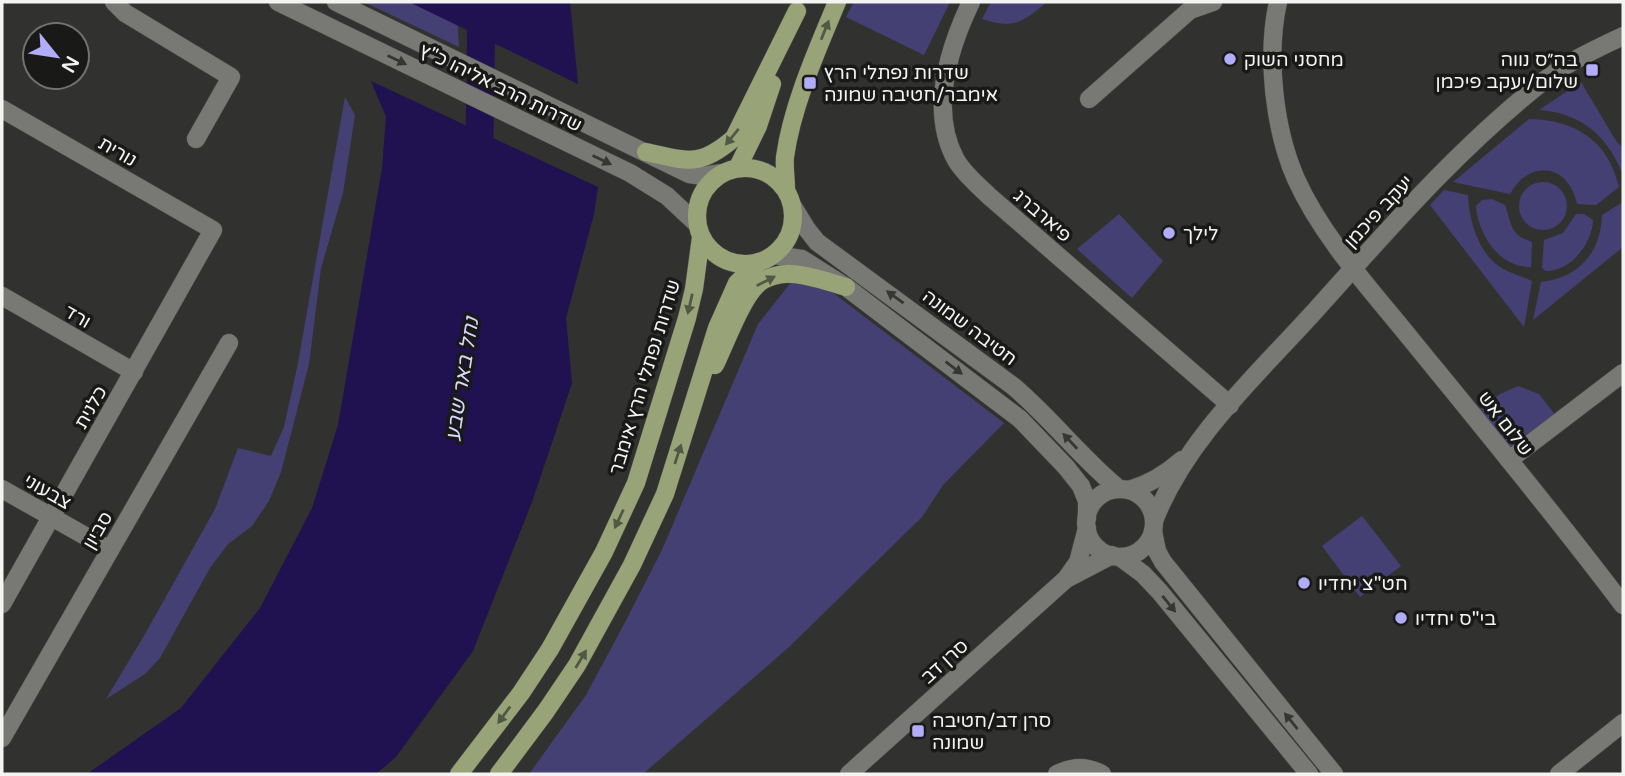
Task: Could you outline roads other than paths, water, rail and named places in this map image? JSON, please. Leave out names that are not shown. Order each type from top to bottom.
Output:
[{"type":"main road","points":[[499,774],[547,711],[577,665],[607,612],[665,495],[717,328],[737,283],[784,245],[790,233],[793,219],[785,159],[790,134],[836,2]]},
{"type":"main road","points":[[730,170],[758,126],[799,7]]},
{"type":"main road","points":[[640,149],[690,162],[705,159],[721,150],[734,138],[799,7]]},
{"type":"main road","points":[[766,259],[745,265],[732,263],[708,248],[699,230],[697,208],[701,194],[710,182],[730,170],[752,167],[777,179],[789,197]]},
{"type":"main road","name":"שדרות נפתלי הרץ אימבר","points":[[459,774],[521,693],[550,649],[604,552],[636,483],[687,318],[694,289],[699,230]]},
{"type":"main road","points":[[687,425],[729,334],[757,284],[770,277],[788,273],[806,275],[846,287]]},
{"type":"street","points":[[114,2],[125,13],[232,77],[196,139]]},
{"type":"street","name":"שדרות הרב אליהו כ\"ץ","points":[[278,2],[630,173],[667,196],[699,230]]},
{"type":"street","name":"שדרות הרב אליהו כ\"ץ","points":[[338,2],[689,174],[703,176],[730,170]]},
{"type":"street","name":"פיארברג","points":[[971,2],[952,51],[943,95],[948,140],[956,159],[989,196],[1230,405]]},
{"type":"street","points":[[1088,99],[1191,10],[1213,2]]},
{"type":"street","name":"שלום אש","points":[[1278,2],[1273,20],[1274,86],[1278,120],[1287,155],[1309,204],[1353,268],[1623,605]]},
{"type":"street","name":"יעקב פיכמן","points":[[1154,526],[1165,496],[1193,451],[1230,405],[1465,149],[1546,79],[1577,58],[1623,36]]},
{"type":"street","name":"נורית","points":[[2,109],[214,230]]},
{"type":"street","name":"חטיבה שמונה","points":[[789,197],[806,229],[817,242],[1013,386],[1034,404],[1104,477],[1124,489]]},
{"type":"street","name":"כלנית","points":[[2,604],[214,230]]},
{"type":"street","points":[[766,259],[802,259],[846,287],[1020,419],[1081,486],[1087,501],[1087,524],[1096,546],[1143,574],[1160,592],[1309,774]]},
{"type":"street","name":"ורד","points":[[2,296],[134,372]]},
{"type":"street","name":"סביון","points":[[2,738],[229,343]]},
{"type":"street","points":[[1509,460],[1623,373]]},
{"type":"street","name":"יעקב פיכמן","points":[[1124,489],[1146,485],[1168,472],[1193,451]]},
{"type":"street","name":"צבעוני","points":[[2,489],[110,550]]},
{"type":"street","points":[[1087,524],[1092,504],[1104,493],[1124,489],[1137,493],[1149,505],[1157,551],[1163,562],[1334,774]]},
{"type":"street","name":"סרן דב","points":[[853,773],[1066,579],[1078,562],[1087,524]]},
{"type":"street","points":[[1116,556],[1137,552],[1144,546],[1154,526]]},
{"type":"street","name":"סרן דב","points":[[1066,579],[1116,556]]},
{"type":"street","points":[[1559,774],[1623,723]]},
{"type":"street","points":[[1057,774],[1085,766],[1102,774]]},
{"type":"water","points":[[409,2],[570,2],[578,84]]},
{"type":"water","points":[[371,81],[598,187],[594,214],[566,318],[572,383],[532,502],[473,651],[396,757],[376,774],[87,774],[181,708],[260,608],[312,508],[338,425],[382,168],[386,117]]},
{"type":"waterway","name":"נחל באר שבע","points":[[479,170],[484,2]]},
{"type":"place","name":"מחסני השוק","points":[[1230,59]]},
{"type":"place","name":"בה״ס נווה שלום/יעקב פיכמן","points":[[1592,70]]},
{"type":"place","name":"שדרות נפתלי הרץ אימבר/חטיבה שמונה","points":[[810,83]]},
{"type":"place","name":"לילך","points":[[1169,233]]},
{"type":"place","name":"חט\"צ יחדיו","points":[[1304,583]]},
{"type":"place","name":"בי\"ס יחדיו","points":[[1401,618]]},
{"type":"place","name":"סרן דב/חטיבה שמונה","points":[[918,731]]}]
